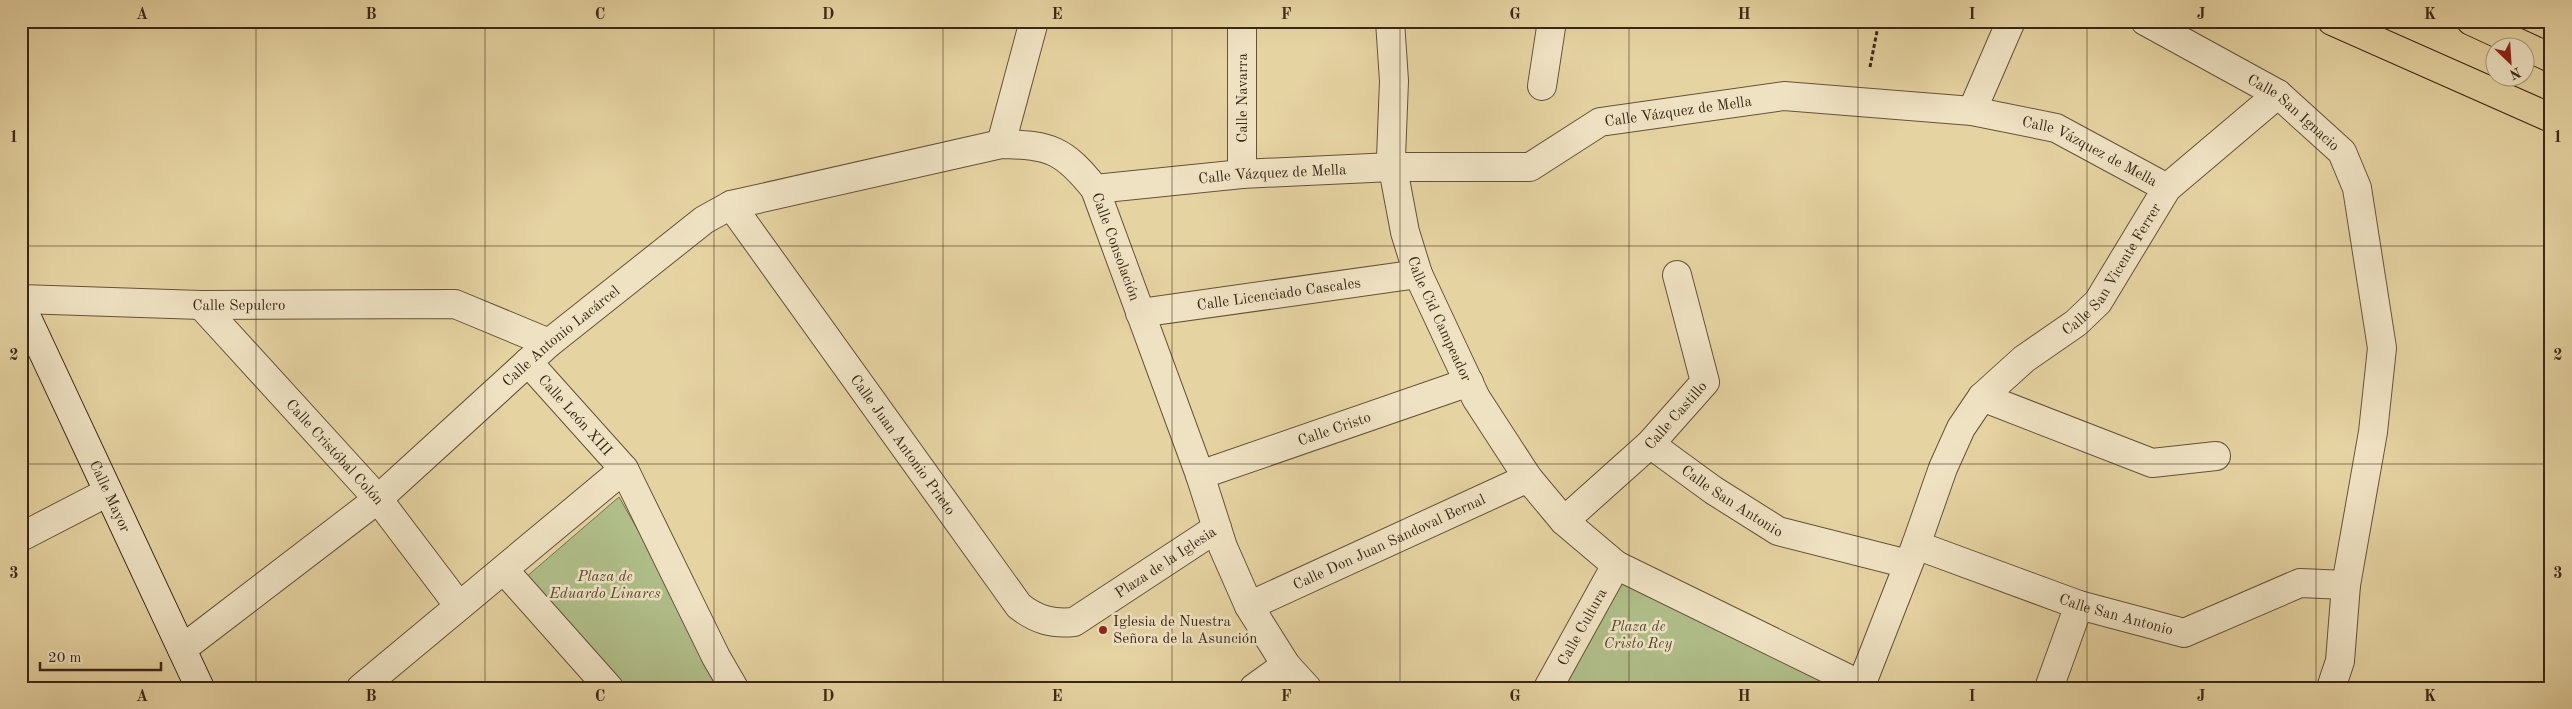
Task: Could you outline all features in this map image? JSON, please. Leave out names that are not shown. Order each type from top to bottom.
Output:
[{"type":"main road","points":[[2332,21],[2551,118]]},
{"type":"main road","points":[[2471,21],[2551,58]]},
{"type":"street","points":[[1001,144],[1034,21]]},
{"type":"street","name":"Calle Navarra","points":[[1242,21],[1242,174]]},
{"type":"street","name":"Calle Cid Campeador","points":[[1390,21],[1394,81],[1391,158],[1405,232],[1418,274],[1476,398],[1528,478],[1564,522],[1616,565]]},
{"type":"street","points":[[1542,86],[1552,21]]},
{"type":"street","points":[[1972,111],[2011,21]]},
{"type":"street","name":"Calle San Ignacio","points":[[2145,21],[2278,94],[2342,152],[2357,188],[2382,348],[2373,432],[2346,585],[2340,661],[2331,688]]},
{"type":"street","name":"Calle San Vicente Ferrer","points":[[1912,554],[1943,468],[1961,428],[1982,397],[2024,359],[2076,324],[2098,302],[2167,188],[2278,94]]},
{"type":"street","name":"Calle Vázquez de Mella","points":[[1096,189],[1242,174],[1392,166],[1530,167],[1600,122],[1784,96],[1972,111],[2056,128],[2167,188]]},
{"type":"street","name":"Calle Consolación","points":[[1001,144],[1029,145],[1054,151],[1075,163],[1096,189],[1200,475],[1217,528]]},
{"type":"street","name":"Calle Antonio Lacárcel","points":[[182,649],[378,499],[549,344],[704,220],[731,205],[1001,144]]},
{"type":"street","name":"Calle Juan Antonio Prieto","points":[[731,205],[1019,606],[1030,614],[1053,624],[1074,622],[1105,603]]},
{"type":"street","name":"Calle Licenciado Cascales","points":[[1140,313],[1418,274]]},
{"type":"street","name":"Calle Castillo","points":[[1564,522],[1650,444],[1705,382],[1677,275]]},
{"type":"street","name":"Calle Sepulcro","points":[[21,299],[201,305],[455,304],[549,344]]},
{"type":"street","name":"Calle Mayor","points":[[21,305],[200,688]]},
{"type":"street","name":"Calle Cristóbal Colón","points":[[201,305],[378,499],[460,606]]},
{"type":"street","name":"Calle León XIII","points":[[528,362],[624,469]]},
{"type":"street","name":"Calle Cristo","points":[[1200,475],[1469,382]]},
{"type":"street","points":[[1982,397],[2152,463],[2216,456]]},
{"type":"street","name":"Calle San Antonio","points":[[1650,444],[1714,490],[1778,531],[1912,554],[2079,605],[2184,633],[2300,582],[2346,585]]},
{"type":"street","points":[[361,688],[624,469],[716,658],[734,688]]},
{"type":"street","name":"Calle Don Juan Sandoval Bernal","points":[[1249,606],[1528,478]]},
{"type":"street","points":[[21,537],[108,492]]},
{"type":"street","name":"Plaza de la Iglesia","points":[[1105,603],[1217,528],[1249,606],[1286,665],[1307,688]]},
{"type":"street","points":[[1616,565],[1860,686],[1912,554]]},
{"type":"street","name":"Calle Cultura","points":[[1550,687],[1616,565]]},
{"type":"street","points":[[504,570],[609,688]]},
{"type":"street","points":[[2049,688],[2079,605]]},
{"type":"street","points":[[1254,688],[1286,665]]},
{"type":"path","points":[[1862,102],[1879,21]]},
{"type":"green space","name":"Plaza de Eduardo Linares","points":[[619,497],[728,688],[625,688],[575,637],[525,578]]},
{"type":"green space","name":"Plaza de Cristo Rey","points":[[1616,565],[1860,688],[1554,688]]},
{"type":"place","name":"Iglesia de Nuestra Señora de la Asunción","points":[[1103,630]]}]
